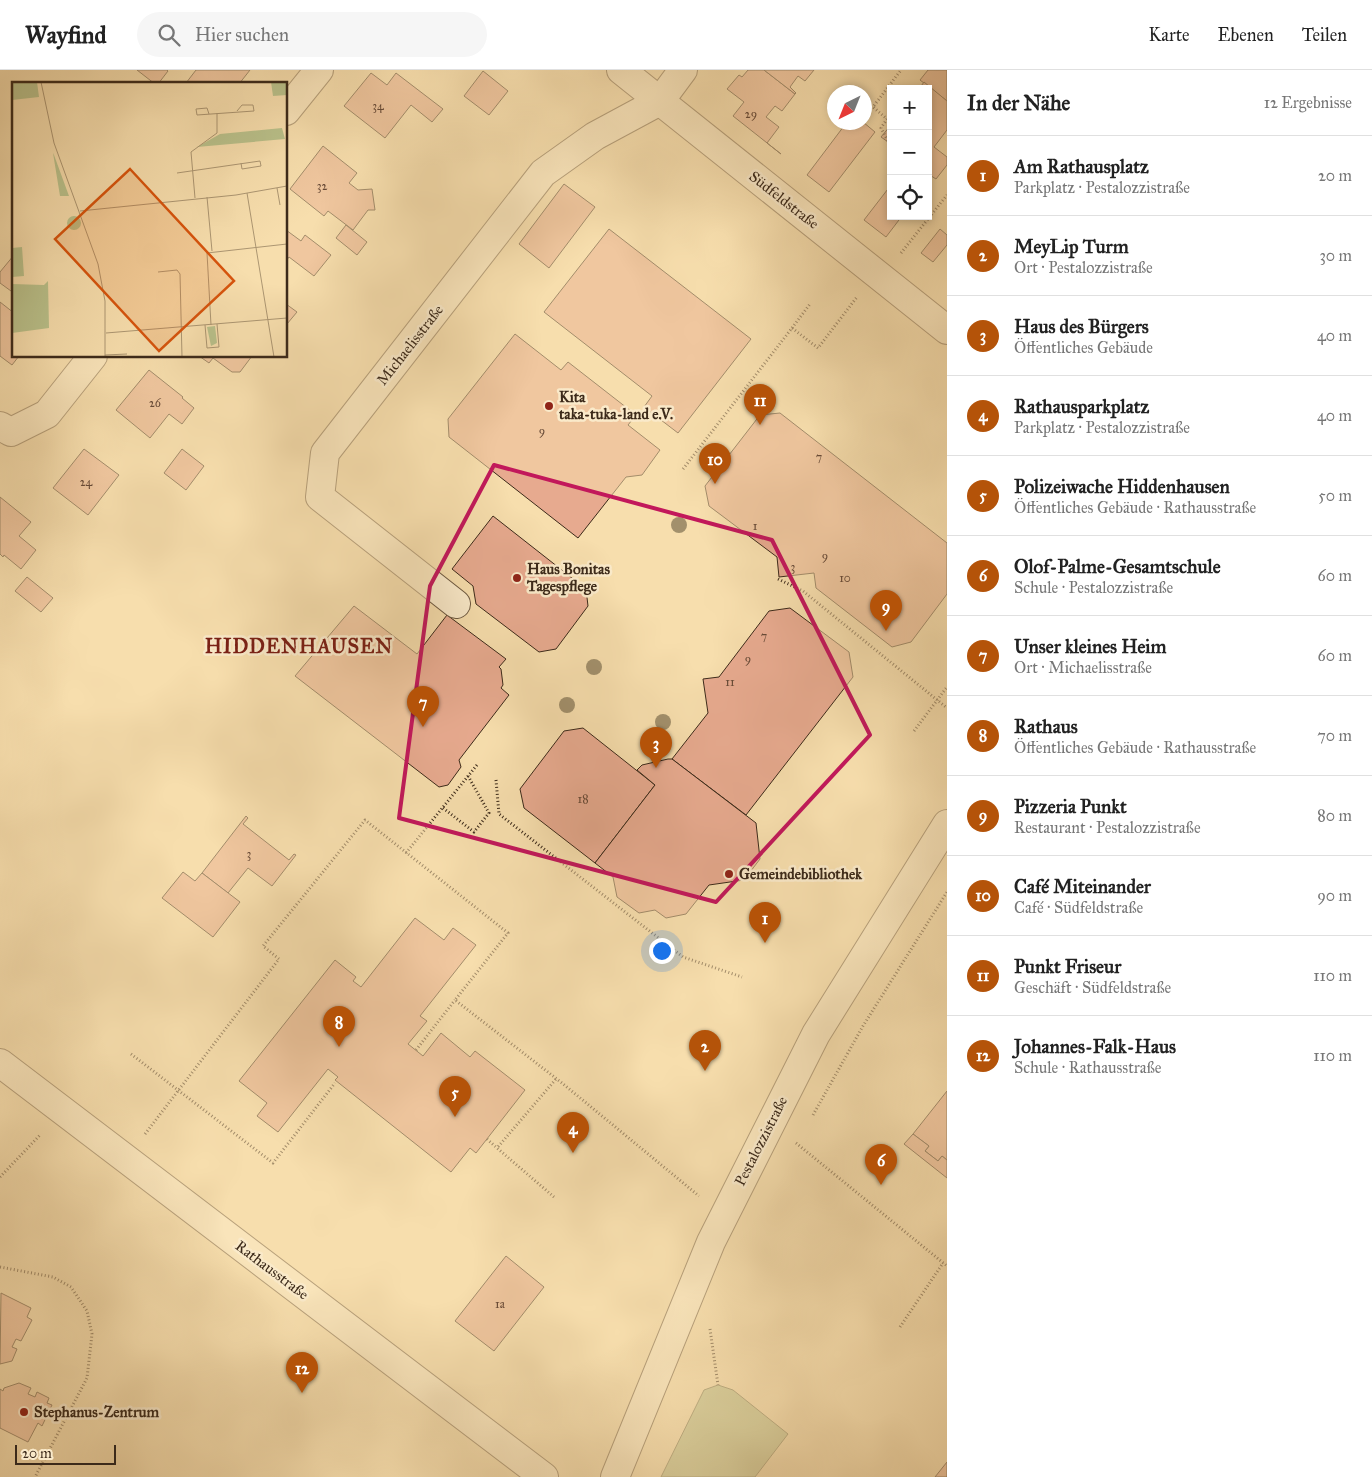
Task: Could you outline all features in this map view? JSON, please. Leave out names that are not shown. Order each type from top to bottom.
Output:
[{"type":"street","points":[[288,109],[319,70]]},
{"type":"street","name":"Südfeldstraße","points":[[621,70],[947,330]]},
{"type":"street","points":[[660,101],[683,70]]},
{"type":"street","name":"Michaelisstraße","points":[[456,604],[320,497],[325,453],[543,173],[595,136],[660,101]]},
{"type":"street","points":[[0,426],[11,432],[47,414],[91,358]]},
{"type":"street","name":"Pestalozzistraße","points":[[615,1477],[723,1216],[816,1034],[947,824]]},
{"type":"street","name":"Rathausstraße","points":[[0,1063],[544,1477]]},
{"type":"path","points":[[887,139],[881,128],[887,119],[873,107],[901,70]]},
{"type":"path","points":[[792,328],[818,348],[947,195]]},
{"type":"path","points":[[683,470],[810,304]]},
{"type":"path","points":[[778,578],[803,591],[947,708]]},
{"type":"path","points":[[914,731],[947,687]]},
{"type":"path","points":[[406,852],[477,765]]},
{"type":"path","points":[[443,808],[474,832],[489,813],[468,776]]},
{"type":"path","points":[[496,780],[499,814],[683,957],[742,977]]},
{"type":"path","points":[[126,1159],[279,959],[263,946],[365,820],[508,933],[416,1050]]},
{"type":"path","points":[[811,1118],[863,1026],[947,892]]},
{"type":"path","points":[[455,1000],[556,1078],[723,1216]]},
{"type":"path","points":[[131,1054],[273,1163],[335,1083]]},
{"type":"path","points":[[496,1148],[556,1078]]},
{"type":"path","points":[[0,1177],[63,1111]]},
{"type":"path","points":[[771,1122],[947,1266]]},
{"type":"path","points":[[793,1152],[802,1135]]},
{"type":"path","points":[[487,1140],[554,1197]]},
{"type":"path","points":[[900,1327],[943,1262]]},
{"type":"path","points":[[0,1268],[52,1276],[71,1287],[87,1311],[92,1334],[87,1378],[35,1477]]},
{"type":"path","points":[[682,1314],[711,1329]]},
{"type":"path","points":[[707,1338],[714,1321]]},
{"type":"path","points":[[711,1329],[718,1385]]},
{"type":"highlighted area","points":[[494,465],[772,540],[870,735],[716,902],[399,818],[430,586]]},
{"type":"green space","points":[[718,1385],[733,1390],[788,1434],[755,1477],[661,1477],[704,1390]]},
{"type":"building","points":[[137,70],[168,71],[160,82],[152,82]]},
{"type":"building","points":[[196,70],[250,70],[241,82],[187,82]]},
{"type":"building","points":[[748,70],[764,70],[795,94],[782,111],[775,106],[766,117],[779,127],[767,143],[733,116],[744,102],[727,89],[739,75],[742,77]]},
{"type":"building","points":[[764,70],[814,70],[805,81],[798,76],[790,87],[795,94]]},
{"type":"building","points":[[928,70],[947,70],[947,101],[932,89],[932,85],[926,85],[920,80]]},
{"type":"building","points":[[483,71],[508,91],[489,115],[464,96]]},
{"type":"building","points":[[371,73],[387,85],[396,73],[443,109],[432,122],[411,105],[385,138],[344,106]]},
{"type":"building","points":[[932,89],[947,101],[947,130],[934,147],[947,157],[947,165],[936,179],[932,176]]},
{"type":"building","points":[[841,130],[872,130],[875,132],[829,192],[807,175]]},
{"type":"building","points":[[887,130],[887,141],[881,137]]},
{"type":"building","points":[[323,146],[357,173],[349,183],[358,190],[372,189],[375,210],[368,210],[353,230],[328,211],[324,216],[290,189]]},
{"type":"building","points":[[564,184],[595,207],[549,268],[519,244]]},
{"type":"building","points":[[887,190],[887,220],[899,220],[886,237],[864,220]]},
{"type":"building","points":[[346,225],[367,242],[357,255],[336,238]]},
{"type":"building","points":[[609,229],[751,339],[678,433],[644,407],[652,396],[544,312]]},
{"type":"building","points":[[940,229],[947,235],[947,245],[933,262],[921,253]]},
{"type":"building","points":[[288,231],[301,241],[305,235],[331,255],[314,276],[289,257],[288,258]]},
{"type":"building","points":[[12,257],[11,291],[0,283],[0,272]]},
{"type":"building","points":[[0,302],[12,311],[12,358],[17,358],[12,365],[0,356]]},
{"type":"building","points":[[288,305],[297,312],[288,323]]},
{"type":"building","points":[[515,334],[561,370],[568,362],[636,415],[628,425],[660,450],[642,475],[626,477],[578,538],[449,437],[448,419]]},
{"type":"building","points":[[202,358],[213,358],[209,363]]},
{"type":"building","points":[[213,358],[250,358],[240,372],[232,372]]},
{"type":"building","points":[[149,370],[194,408],[182,424],[169,414],[150,438],[116,410]]},
{"type":"building","points":[[780,413],[947,543],[947,594],[911,642],[892,647],[816,588],[814,573],[779,577],[777,557],[709,506],[705,486],[760,415]]},
{"type":"building","points":[[84,449],[119,475],[88,515],[53,488]]},
{"type":"building","points":[[182,449],[204,466],[186,490],[164,473]]},
{"type":"building","points":[[0,497],[31,522],[19,536],[36,550],[21,569],[4,555],[3,557],[0,554]]},
{"type":"building","name":"Haus Bonitas Tagespflege","points":[[493,516],[586,589],[588,606],[556,649],[539,652],[476,604],[473,586],[452,569]]},
{"type":"building","points":[[27,577],[53,598],[41,612],[15,591]]},
{"type":"building","points":[[354,606],[417,654],[447,615],[506,659],[499,667],[501,669],[503,685],[501,688],[509,695],[459,760],[461,767],[448,785],[439,787],[295,676]]},
{"type":"building","points":[[790,608],[849,652],[853,677],[746,815],[672,759],[708,713],[703,679],[719,677],[769,611]]},
{"type":"building","points":[[583,728],[655,785],[595,863],[524,808],[520,789],[564,731]]},
{"type":"building","points":[[672,759],[756,823],[760,859],[744,880],[709,885],[686,914],[666,918],[655,910],[639,913],[617,897],[613,877],[595,863],[655,785],[637,770],[642,765]]},
{"type":"building","points":[[246,816],[248,818],[243,824],[289,860],[294,854],[296,855],[272,886],[248,868],[228,893],[202,873]]},
{"type":"building","points":[[183,872],[195,881],[202,873],[240,902],[213,937],[162,898]]},
{"type":"building","points":[[415,918],[444,940],[453,928],[476,945],[420,1016],[427,1021],[408,1044],[423,1056],[441,1033],[470,1057],[475,1051],[525,1090],[476,1153],[470,1148],[451,1172],[335,1080],[338,1077],[328,1069],[278,1132],[257,1116],[267,1103],[239,1081],[335,960],[356,977],[353,981],[361,987]]},
{"type":"building","points":[[947,1091],[947,1160],[942,1156],[938,1161],[925,1151],[929,1146],[913,1134]]},
{"type":"building","points":[[913,1134],[929,1146],[925,1151],[938,1161],[942,1156],[947,1160],[947,1178],[904,1144]]},
{"type":"building","points":[[506,1256],[544,1287],[494,1351],[455,1321]]},
{"type":"building","points":[[1,1293],[31,1308],[27,1317],[32,1320],[21,1341],[16,1339],[12,1347],[17,1349],[12,1361],[0,1364]]},
{"type":"building","name":"Stephanus-Zentrum","points":[[19,1383],[31,1388],[28,1394],[35,1397],[37,1392],[49,1398],[47,1403],[52,1405],[42,1426],[38,1423],[28,1442],[0,1428],[0,1389],[3,1391],[4,1388]]},
{"type":"building","points":[[947,1462],[947,1477],[935,1477]]},
{"type":"place","name":"Kita taka-tuka-land e.V.","points":[[549,406]]},
{"type":"place","name":"Punkt Friseur","points":[[760,425]]},
{"type":"place","name":"Café Miteinander","points":[[715,484]]},
{"type":"place","name":"Haus Bonitas Tagespflege","points":[[517,578]]},
{"type":"place","name":"Pizzeria Punkt","points":[[886,631]]},
{"type":"place","name":"Unser kleines Heim","points":[[423,727]]},
{"type":"place","name":"Haus des Bürgers","points":[[656,768]]},
{"type":"place","name":"Gemeindebibliothek","points":[[729,874]]},
{"type":"place","name":"Am Rathausplatz","points":[[765,943]]},
{"type":"place","name":"Rathaus","points":[[339,1047]]},
{"type":"place","name":"MeyLip Turm","points":[[705,1071]]},
{"type":"place","name":"Polizeiwache Hiddenhausen","points":[[455,1117]]},
{"type":"place","name":"Rathausparkplatz","points":[[573,1153]]},
{"type":"place","name":"Olof-Palme-Gesamtschule","points":[[881,1185]]},
{"type":"place","name":"Johannes-Falk-Haus","points":[[302,1393]]},
{"type":"place","name":"Stephanus-Zentrum","points":[[24,1412]]},
{"type":"district","name":"HIDDENHAUSEN","points":[[299,646]]}]
